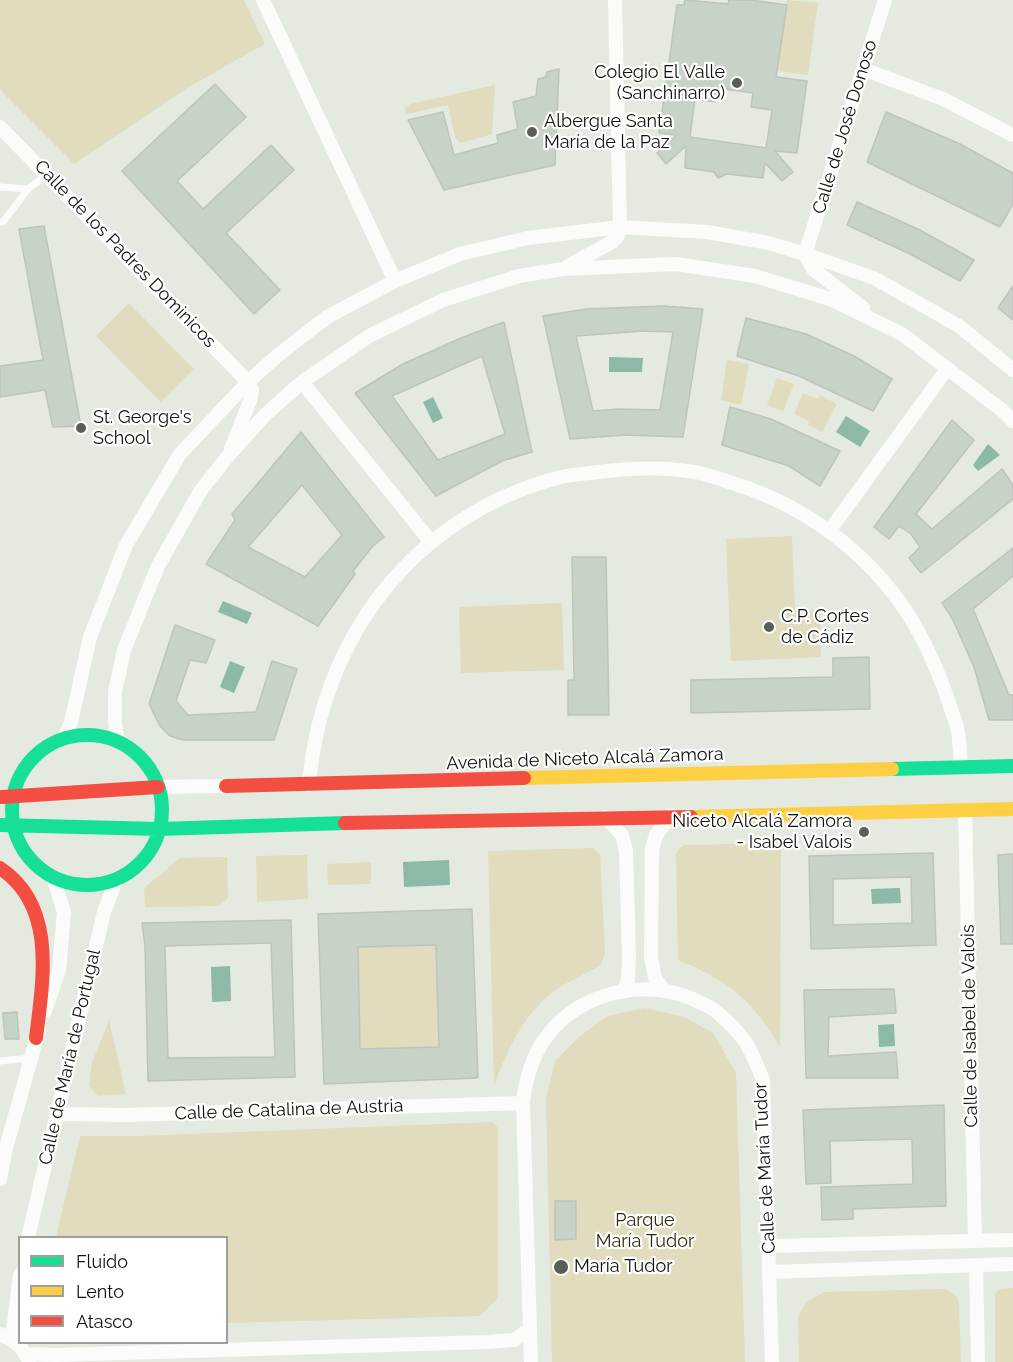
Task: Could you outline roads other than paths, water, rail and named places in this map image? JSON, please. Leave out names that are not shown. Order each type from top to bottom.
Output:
[{"type":"street","points":[[263,0],[395,281]]},
{"type":"street","points":[[563,269],[612,242],[617,237],[620,227],[615,0]]},
{"type":"street","name":"Calle de José Donoso","points":[[806,254],[885,0]]},
{"type":"street","points":[[863,69],[943,99],[1013,135]]},
{"type":"street","name":"Calle de los Padres Dominicos","points":[[0,126],[248,382]]},
{"type":"street","points":[[64,738],[71,722],[90,638],[126,545],[180,454],[248,382],[327,317],[395,281],[460,254],[528,238],[620,227],[707,232],[769,243],[874,278],[959,326],[1013,370]]},
{"type":"street","points":[[806,254],[813,269],[853,301],[902,334],[1004,411],[1013,421]]},
{"type":"street","points":[[118,741],[115,723],[115,692],[124,650],[158,566],[201,490],[228,456],[265,416],[302,382],[369,336],[443,300],[519,276],[563,269],[676,264],[755,276],[830,299],[902,334]]},
{"type":"street","points":[[830,530],[947,369]]},
{"type":"street","points":[[228,456],[251,398],[252,390],[248,382]]},
{"type":"street","points":[[302,382],[431,542]]},
{"type":"street","points":[[309,785],[312,751],[327,693],[345,650],[368,610],[397,574],[431,542],[491,502],[558,477],[628,468],[700,473],[768,495],[830,530],[865,560],[888,586],[921,634],[941,676],[958,730],[961,767]]},
{"type":"street","points":[[90,735],[118,741],[142,759],[152,772],[158,787],[162,808],[159,830],[152,847],[139,863],[117,878],[82,885],[53,877],[32,861],[7,826],[6,798],[35,756],[52,744],[64,738],[90,735]]},
{"type":"street","name":"Avenida de Niceto Alcalá Zamora","points":[[6,798],[158,787],[1013,766]]},
{"type":"street","points":[[7,826],[159,830],[605,817],[1013,809]]},
{"type":"street","name":"Calle de Isabel de Valois","points":[[965,811],[975,1240]]},
{"type":"street","points":[[663,989],[656,978],[651,957],[652,849],[656,835],[670,816]]},
{"type":"street","points":[[605,817],[622,835],[626,851],[629,958],[628,979],[624,991]]},
{"type":"street","points":[[0,868],[23,889],[38,919],[42,948],[36,1038]]},
{"type":"street","name":"Calle de María de Portugal","points":[[0,1179],[6,1148],[33,1058],[36,1038],[59,970],[64,912],[53,877]]},
{"type":"street","name":"Calle de María de Portugal","points":[[28,1236],[104,912],[117,878]]},
{"type":"street","name":"Calle de María Tudor","points":[[531,1362],[523,1104],[526,1079],[546,1036],[570,1012],[591,1000],[624,991],[663,989],[688,996],[717,1011],[746,1042],[763,1080],[772,1362]]},
{"type":"street","name":"Calle de Catalina de Austria","points":[[56,1114],[126,1115],[523,1104]]},
{"type":"street","points":[[770,1246],[1013,1240]]},
{"type":"street","points":[[770,1272],[1013,1264]]},
{"type":"street","points":[[976,1265],[978,1362]]},
{"type":"street","points":[[18,1284],[6,1336],[27,1358],[57,1355],[486,1342],[514,1340],[530,1329]]},
{"type":"lane","points":[[0,222],[3,222],[28,189],[47,174]]},
{"type":"lane","points":[[0,187],[28,189]]},
{"type":"lane","points":[[0,1061],[33,1058]]},
{"type":"place","name":"Colegio El Valle (Sanchinarro)","points":[[737,83]]},
{"type":"place","name":"Albergue Santa María de la Paz","points":[[532,132]]},
{"type":"place","name":"St. George's School","points":[[81,428]]},
{"type":"place","name":"C.P. Cortes de Cádiz","points":[[769,627]]},
{"type":"place","name":"Niceto Alcalá Zamora - Isabel Valois","points":[[864,832]]},
{"type":"place","name":"María Tudor","points":[[561,1267]]},
{"type":"park label","name":"Parque María Tudor","points":[[645,1231]]}]
